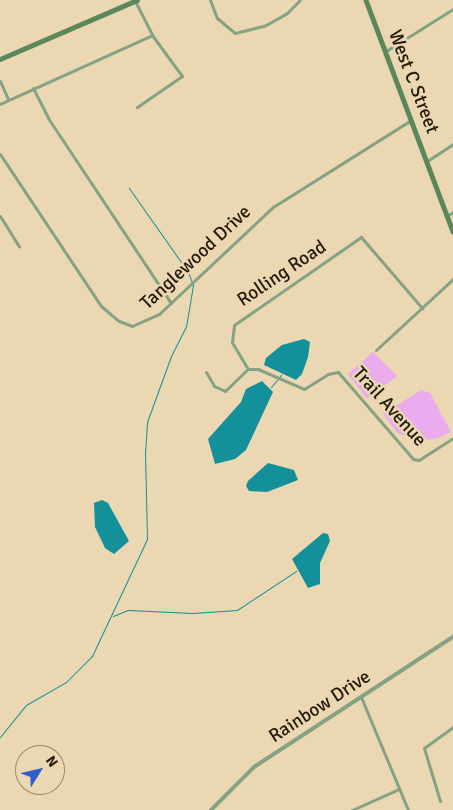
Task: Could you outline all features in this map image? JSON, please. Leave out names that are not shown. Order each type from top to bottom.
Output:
[{"type":"main road","points":[[0,59],[136,0]]},
{"type":"main road","name":"West C Street","points":[[366,0],[453,231]]},
{"type":"street","points":[[136,0],[152,35],[182,76],[137,107]]},
{"type":"street","points":[[210,0],[222,24],[235,33],[244,33],[287,13],[300,0]]},
{"type":"street","points":[[386,51],[453,9]]},
{"type":"street","points":[[1,102],[152,35]]},
{"type":"street","points":[[0,82],[8,100]]},
{"type":"street","points":[[32,88],[48,118],[171,303]]},
{"type":"street","name":"Tanglewood Drive","points":[[0,154],[108,314],[132,326],[142,324],[171,303],[273,207],[412,120]]},
{"type":"street","points":[[427,161],[453,144]]},
{"type":"street","points":[[448,216],[453,212]]},
{"type":"street","points":[[0,216],[19,246]]},
{"type":"street","name":"Rolling Road","points":[[248,370],[232,342],[234,324],[361,237],[422,308]]},
{"type":"street","points":[[376,350],[453,279]]},
{"type":"street","points":[[206,372],[214,386],[225,391],[248,370]]},
{"type":"street","name":"Trail Avenue","points":[[248,370],[258,370],[304,389],[328,374],[338,372],[413,459],[419,460],[453,438]]},
{"type":"street","name":"Rainbow Drive","points":[[211,810],[254,767],[453,637]]},
{"type":"street","points":[[361,697],[408,810]]},
{"type":"street","points":[[440,801],[424,748],[453,727]]},
{"type":"street","points":[[352,810],[399,789]]},
{"type":"shaded area","points":[[373,352],[397,376],[367,399],[348,374]]},
{"type":"shaded area","points":[[421,390],[430,393],[451,432],[436,439],[417,440],[398,433],[383,414]]},
{"type":"water","points":[[304,339],[310,342],[308,357],[302,374],[296,380],[264,365],[266,358],[282,345]]},
{"type":"water","points":[[262,381],[273,392],[246,450],[235,459],[215,464],[208,439],[241,402],[246,389]]},
{"type":"water","points":[[268,463],[294,470],[298,480],[267,492],[249,491],[246,486],[248,481]]},
{"type":"water","points":[[102,500],[108,503],[129,541],[114,554],[105,548],[95,527],[94,503]]},
{"type":"water","points":[[323,533],[328,534],[330,541],[320,563],[320,584],[308,588],[292,559]]},
{"type":"waterway","points":[[0,737],[26,705],[66,682],[92,656],[147,539],[145,453],[147,422],[171,356],[186,327],[193,285],[188,272],[129,188]]},
{"type":"waterway","points":[[271,387],[281,375]]},
{"type":"waterway","points":[[113,616],[128,610],[193,613],[237,610],[296,571]]}]
